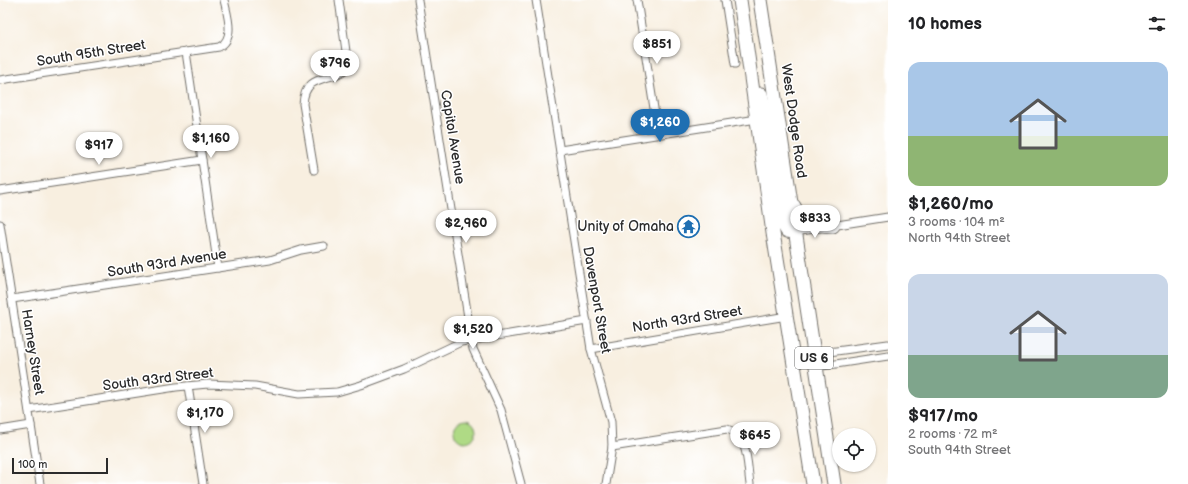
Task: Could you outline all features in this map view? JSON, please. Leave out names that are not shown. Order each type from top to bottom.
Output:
[{"type":"highway","name":"US 6","points":[[740,0],[786,316],[813,484]]},
{"type":"highway","name":"West Dodge Road","points":[[760,0],[834,484]]},
{"type":"highway","points":[[748,56],[766,114],[782,224],[786,231],[795,232]]},
{"type":"highway","points":[[788,189],[795,210],[803,221],[816,225],[833,226]]},
{"type":"street","name":"South 95th Street","points":[[0,80],[219,47],[225,42],[229,30],[224,0]]},
{"type":"street","points":[[314,170],[303,98],[305,92],[312,83],[342,71],[348,66],[339,0]]},
{"type":"street","name":"Capitol Avenue","points":[[418,0],[473,348],[501,410],[521,484]]},
{"type":"street","name":"Davenport Street","points":[[536,0],[591,349],[610,413],[612,447],[606,484]]},
{"type":"street","points":[[637,0],[658,134]]},
{"type":"street","points":[[725,0],[735,64]]},
{"type":"street","points":[[186,52],[218,268]]},
{"type":"street","points":[[560,150],[757,119]]},
{"type":"street","points":[[0,191],[202,160]]},
{"type":"street","points":[[795,232],[888,217]]},
{"type":"street","name":"Harney Street","points":[[0,224],[40,484]]},
{"type":"street","name":"South 93rd Avenue","points":[[12,299],[270,260],[301,250],[324,246]]},
{"type":"street","name":"North 93rd Street","points":[[591,349],[786,316]]},
{"type":"street","points":[[472,340],[587,321]]},
{"type":"street","name":"South 93rd Street","points":[[29,410],[188,386],[230,384],[306,394],[337,392],[361,385],[428,359],[461,342],[472,340]]},
{"type":"street","points":[[814,354],[888,344]]},
{"type":"street","points":[[816,367],[888,356]]},
{"type":"street","points":[[188,386],[203,484]]},
{"type":"street","points":[[0,430],[31,425]]},
{"type":"street","points":[[612,447],[721,429],[731,430],[739,436],[744,447],[750,484]]},
{"type":"green space","points":[[465,420],[473,423],[476,431],[473,439],[465,442],[457,439],[454,431],[457,423]]},
{"type":"place","name":"Unity of Omaha","points":[[689,226]]}]
